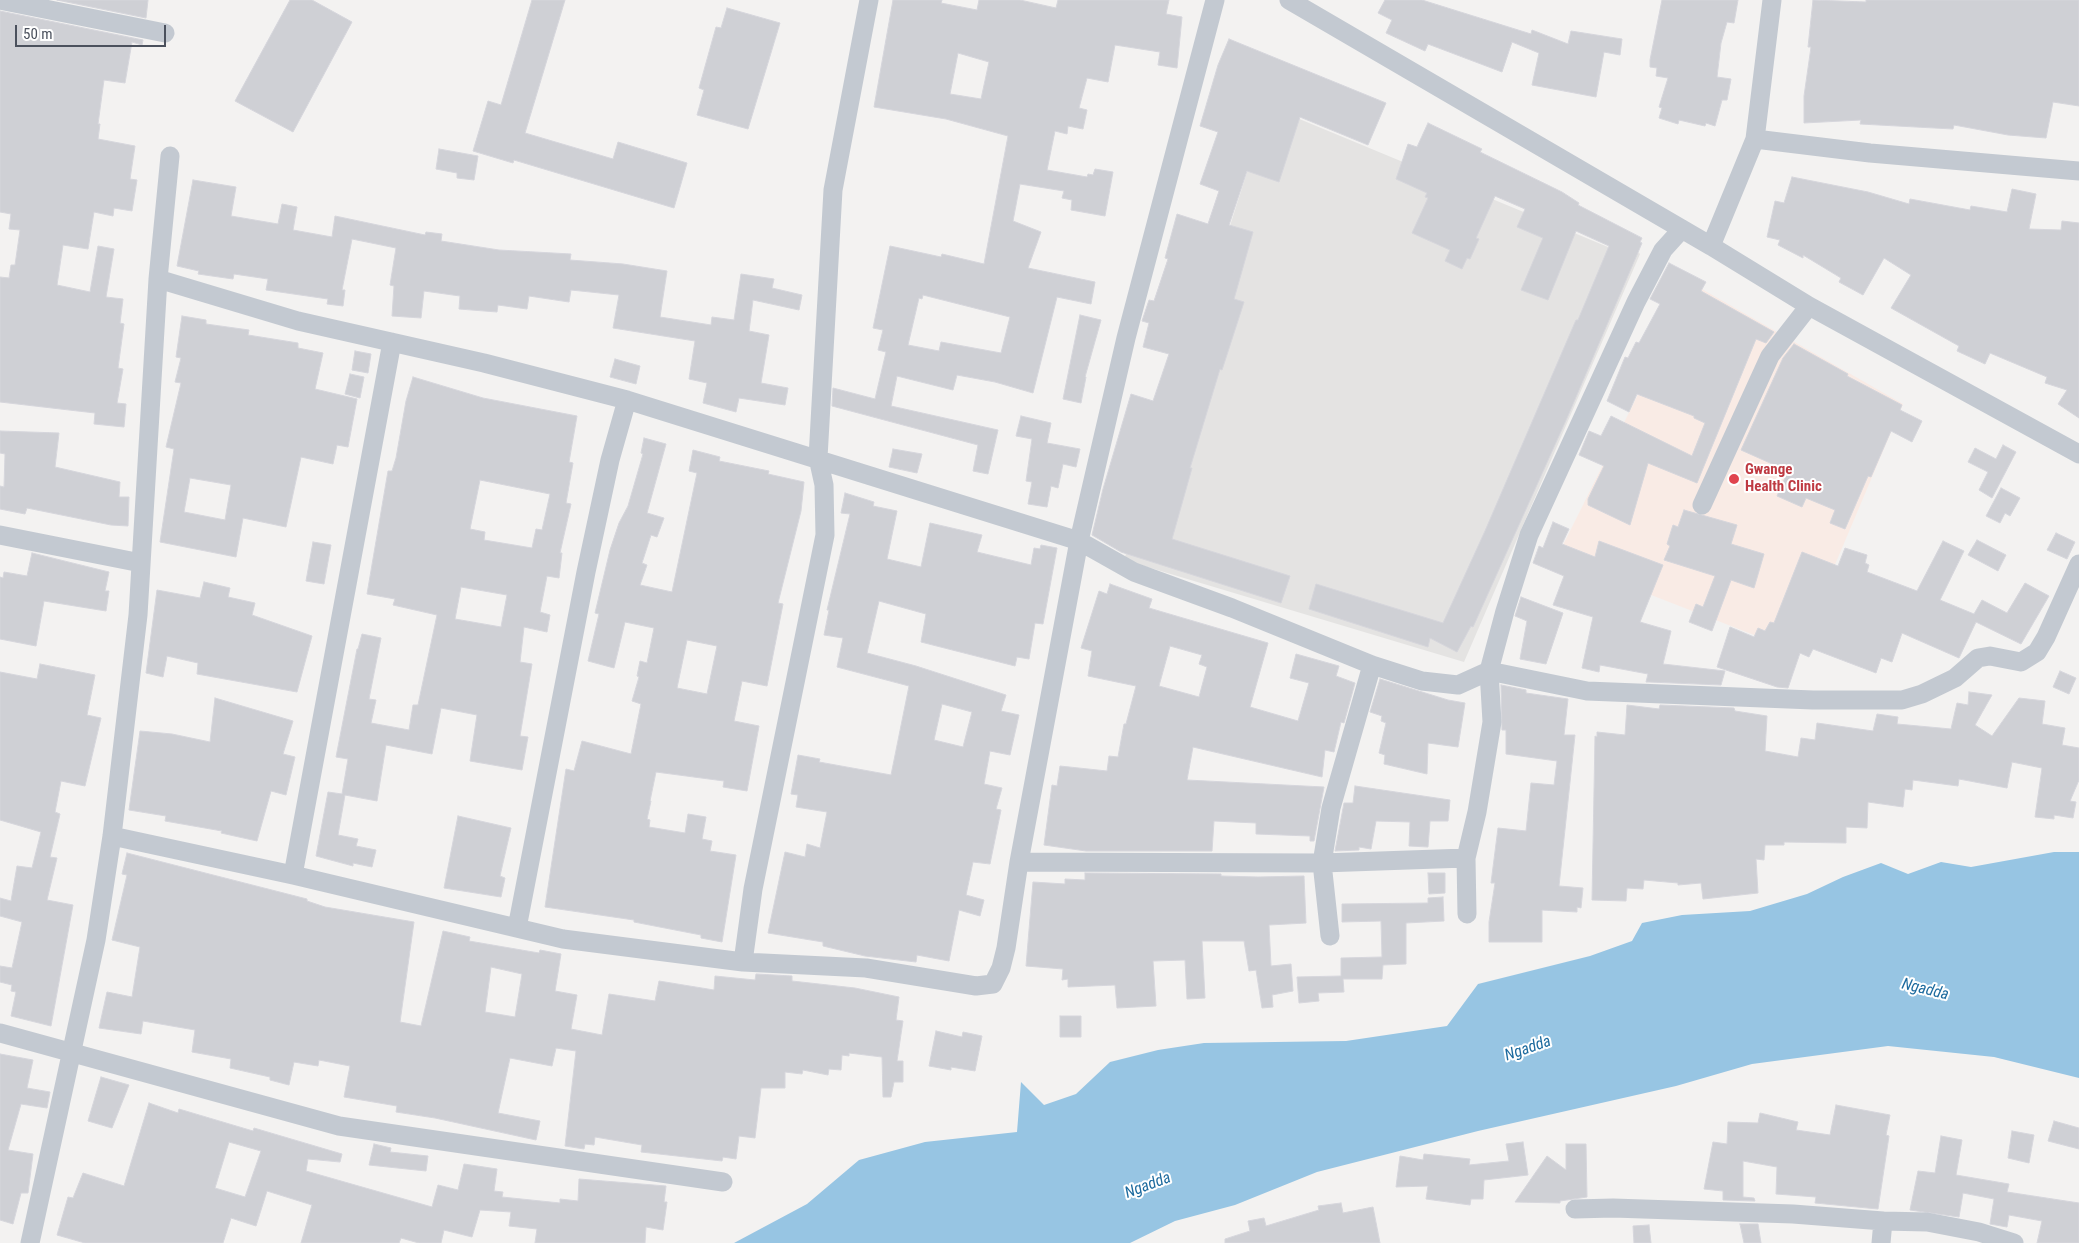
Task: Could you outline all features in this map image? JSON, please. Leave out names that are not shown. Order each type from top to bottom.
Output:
[{"type":"street","points":[[0,0],[165,33]]},
{"type":"street","points":[[743,962],[753,889],[825,534],[824,486],[818,458],[833,190],[869,0]]},
{"type":"street","points":[[112,836],[293,875],[563,939],[743,962],[866,968],[976,986],[993,984],[1001,968],[1006,948],[1019,862],[1079,540],[1126,338],[1215,0]]},
{"type":"street","points":[[1289,0],[1711,246],[1809,306],[2079,454]]},
{"type":"street","points":[[1711,246],[1755,139],[1772,0]]},
{"type":"street","points":[[1755,139],[1870,153],[2079,171]]},
{"type":"street","points":[[30,1243],[96,940],[112,836],[138,615],[158,279],[170,156]]},
{"type":"street","points":[[1467,914],[1466,858],[1477,812],[1492,722],[1489,671],[1504,611],[1529,535],[1636,302],[1663,250],[1682,229]]},
{"type":"street","points":[[158,279],[298,321],[392,342],[627,400],[1079,540],[1134,572],[1232,608],[1372,665],[1422,681],[1458,685],[1489,671],[1587,691],[1813,700],[1902,700],[1922,694],[1956,678],[1978,658],[1990,656],[2021,662],[2037,652],[2046,637],[2079,564]]},
{"type":"street","points":[[1702,505],[1770,356],[1809,306]]},
{"type":"street","points":[[293,875],[392,342]]},
{"type":"street","points":[[517,928],[586,572],[610,460],[627,400]]},
{"type":"street","points":[[0,535],[141,563]]},
{"type":"street","points":[[1330,936],[1322,863],[1332,808],[1372,665]]},
{"type":"street","points":[[1019,862],[1322,863],[1466,858]]},
{"type":"street","points":[[0,1033],[339,1126],[723,1182]]},
{"type":"street","points":[[1575,1209],[1613,1208],[1793,1214],[1883,1221],[1927,1222],[1979,1232],[2014,1243]]},
{"type":"street","points":[[1881,1243],[1883,1221]]},
{"type":"shaded area","points":[[1268,106],[1620,252],[1636,250],[1640,254],[1464,662],[1124,560]]},
{"type":"shaded area","name":"Gwange Health Clinic","points":[[1693,284],[1903,404],[1798,652],[1615,581],[1559,553]]},
{"type":"water","name":"Ngadda","points":[[2054,852],[2079,852],[2079,1078],[1994,1057],[1888,1046],[1752,1064],[1676,1086],[1478,1131],[1317,1172],[1235,1205],[1175,1221],[1130,1243],[734,1243],[807,1204],[859,1160],[925,1142],[1017,1132],[1021,1082],[1044,1105],[1076,1094],[1110,1062],[1158,1050],[1204,1043],[1346,1041],[1447,1026],[1478,984],[1590,956],[1632,941],[1642,923],[1682,915],[1750,911],[1807,894],[1843,877],[1881,863],[1908,874],[1941,862],[1971,867]]},
{"type":"building","points":[[57,0],[148,0],[146,18]]},
{"type":"building","points":[[290,0],[312,0],[352,22],[293,132],[235,101]]},
{"type":"building","points":[[532,0],[565,0],[525,133],[613,159],[618,142],[687,163],[674,208],[514,160],[513,163],[473,151],[488,101],[501,105]]},
{"type":"building","points":[[893,0],[942,0],[941,3],[977,10],[979,0],[1020,0],[1056,8],[1058,0],[1169,0],[1166,14],[1182,17],[1177,68],[1158,65],[1160,52],[1115,45],[1108,82],[1087,78],[1079,108],[1087,110],[1083,129],[1068,126],[1067,134],[1055,131],[1047,170],[1087,177],[1088,174],[1093,175],[1095,169],[1113,172],[1105,216],[1071,210],[1072,200],[1062,198],[1064,191],[1020,184],[1013,221],[1041,232],[1028,268],[1095,282],[1091,304],[1057,297],[1033,393],[995,382],[957,375],[953,390],[897,376],[891,406],[998,430],[988,474],[973,471],[978,445],[832,406],[833,388],[875,399],[886,352],[878,350],[883,330],[873,328],[890,246],[941,257],[942,254],[984,264],[1008,136],[946,119],[874,107]],"holes":[[[958,53],[989,62],[981,99],[950,94]],[[923,295],[1010,317],[1001,353],[941,342],[939,351],[908,345],[919,298],[922,299]]]},
{"type":"building","points":[[1385,0],[1422,0],[1531,34],[1532,30],[1568,44],[1571,31],[1622,39],[1620,55],[1604,52],[1596,97],[1532,85],[1539,53],[1512,42],[1502,72],[1428,44],[1425,51],[1386,33],[1392,20],[1378,13]]},
{"type":"building","points":[[1662,0],[1738,0],[1734,23],[1727,22],[1721,43],[1717,77],[1731,79],[1727,100],[1722,100],[1715,126],[1706,123],[1705,126],[1679,120],[1678,124],[1659,118],[1662,108],[1659,107],[1668,78],[1656,76],[1657,68],[1650,67],[1650,60]]},
{"type":"building","points":[[1813,0],[1866,2],[1866,0],[2079,0],[2079,106],[2053,102],[2046,138],[2008,135],[1954,125],[1953,129],[1860,124],[1861,120],[1804,123],[1804,96],[1811,47],[1808,47]]},
{"type":"building","points":[[727,8],[780,23],[748,129],[697,115],[704,90],[699,88],[716,27],[721,28]]},
{"type":"building","points":[[0,11],[143,40],[142,45],[132,42],[125,83],[104,80],[98,124],[100,124],[98,139],[135,146],[130,179],[137,180],[132,211],[114,208],[113,216],[94,212],[88,249],[63,245],[57,285],[90,292],[98,246],[114,249],[106,297],[123,299],[120,323],[124,324],[118,368],[123,369],[117,403],[126,404],[124,427],[94,424],[95,413],[0,402],[0,277],[9,278],[11,265],[15,265],[20,230],[9,229],[11,214],[0,212]]},
{"type":"building","points":[[1229,39],[1386,103],[1368,145],[1300,117],[1279,182],[1247,171],[1229,225],[1253,232],[1234,299],[1244,302],[1222,370],[1220,369],[1190,468],[1192,468],[1172,539],[1290,576],[1281,603],[1121,552],[1092,535],[1103,489],[1131,394],[1153,401],[1169,354],[1143,347],[1149,323],[1142,321],[1149,300],[1154,301],[1168,259],[1165,258],[1177,214],[1208,224],[1219,191],[1200,184],[1218,132],[1200,126],[1218,65]]},
{"type":"building","points":[[1428,123],[1482,149],[1480,152],[1562,192],[1579,203],[1578,205],[1642,238],[1640,242],[1642,243],[1567,418],[1473,627],[1471,626],[1457,652],[1430,638],[1428,647],[1309,609],[1316,584],[1443,623],[1609,246],[1576,231],[1548,300],[1521,290],[1543,238],[1517,227],[1525,209],[1495,196],[1476,238],[1479,239],[1470,259],[1467,258],[1462,269],[1445,261],[1450,250],[1412,233],[1428,198],[1425,197],[1427,193],[1396,179],[1408,144],[1417,147]]},
{"type":"building","points":[[439,149],[478,156],[474,180],[457,178],[457,173],[436,169]]},
{"type":"building","points":[[1792,177],[1868,192],[1909,204],[1910,199],[1970,210],[1971,206],[2007,212],[2012,189],[2036,194],[2029,229],[2061,230],[2062,221],[2079,223],[2079,418],[2058,404],[2067,390],[2045,383],[2047,377],[1990,353],[1985,364],[1957,351],[1959,346],[1891,308],[1911,275],[1884,258],[1863,295],[1839,282],[1841,278],[1803,255],[1803,258],[1778,245],[1780,240],[1767,237],[1775,201],[1784,203]]},
{"type":"building","points":[[193,180],[236,187],[231,216],[278,224],[282,204],[297,207],[293,230],[332,237],[335,216],[425,235],[426,232],[442,234],[441,241],[499,250],[571,254],[570,260],[623,264],[667,271],[660,317],[711,325],[712,317],[734,320],[741,274],[774,279],[772,288],[802,295],[799,310],[753,300],[749,331],[769,335],[761,383],[788,388],[785,405],[739,398],[736,412],[703,403],[707,383],[689,379],[695,341],[613,328],[619,295],[571,290],[569,302],[529,296],[527,309],[498,305],[497,312],[459,309],[460,296],[424,291],[421,318],[392,316],[394,286],[390,285],[396,248],[352,239],[342,290],[345,290],[343,306],[327,304],[328,299],[266,290],[268,279],[234,274],[233,279],[198,274],[199,271],[177,266]]},
{"type":"building","points":[[1669,263],[1706,282],[1701,291],[1774,332],[1766,343],[1756,339],[1697,483],[1648,463],[1630,525],[1588,505],[1588,499],[1604,466],[1579,455],[1589,431],[1601,436],[1611,416],[1692,456],[1705,423],[1694,418],[1694,416],[1637,394],[1629,412],[1607,401],[1625,357],[1628,358],[1636,342],[1639,343],[1660,304],[1650,299]]},
{"type":"building","points":[[1080,315],[1101,320],[1085,377],[1081,403],[1063,399]]},
{"type":"building","points":[[182,316],[206,320],[206,324],[249,330],[248,335],[298,343],[298,348],[323,353],[315,389],[357,399],[348,447],[337,445],[333,464],[301,457],[286,527],[243,518],[236,557],[160,542],[174,449],[166,447],[181,383],[175,382],[181,358],[176,357]],"holes":[[[190,478],[231,485],[225,520],[184,512]]]},
{"type":"building","points":[[1794,344],[1848,374],[1847,376],[1902,405],[1900,410],[1922,421],[1912,442],[1891,431],[1871,477],[1868,476],[1845,529],[1830,523],[1835,510],[1806,498],[1802,507],[1777,496],[1788,471],[1741,450],[1783,358]]},
{"type":"building","points":[[355,351],[371,354],[368,373],[352,370]]},
{"type":"building","points":[[615,359],[640,366],[636,384],[610,377]]},
{"type":"building","points":[[350,374],[364,377],[360,398],[345,394]]},
{"type":"building","points":[[413,377],[483,398],[577,416],[569,462],[573,463],[566,503],[571,504],[560,553],[562,553],[559,578],[547,576],[540,612],[550,615],[547,632],[524,627],[520,662],[532,664],[520,736],[528,737],[522,770],[470,761],[477,715],[441,708],[432,754],[386,745],[377,801],[345,795],[338,835],[358,839],[356,846],[376,850],[372,867],[353,863],[353,866],[316,856],[328,792],[342,794],[348,759],[336,757],[357,649],[362,634],[381,638],[369,699],[376,700],[371,723],[409,730],[413,705],[418,705],[437,615],[393,605],[395,599],[367,594],[388,471],[392,471],[396,458],[406,401]],"holes":[[[480,480],[550,494],[542,530],[536,529],[532,548],[484,540],[485,532],[470,529]],[[461,587],[507,595],[501,627],[455,619]]]},
{"type":"building","points":[[1021,416],[1051,423],[1047,443],[1080,449],[1076,467],[1063,464],[1058,488],[1051,486],[1047,507],[1028,504],[1032,482],[1026,481],[1032,439],[1016,436]]},
{"type":"building","points":[[0,431],[59,433],[55,467],[120,482],[119,497],[129,497],[128,526],[111,525],[27,508],[25,514],[0,509],[0,486],[4,487],[5,454],[0,453]]},
{"type":"building","points":[[644,438],[666,444],[647,513],[664,518],[657,537],[651,535],[642,563],[647,565],[640,585],[672,592],[697,473],[689,471],[693,450],[720,457],[719,461],[769,471],[768,474],[804,482],[801,511],[778,603],[783,604],[767,686],[742,681],[734,721],[759,726],[747,791],[723,787],[724,781],[656,772],[650,801],[647,819],[650,820],[649,827],[685,833],[688,814],[706,817],[702,839],[712,841],[710,851],[736,855],[722,942],[701,938],[701,935],[634,922],[634,920],[545,907],[566,769],[574,771],[582,741],[631,754],[641,704],[632,701],[639,677],[637,676],[640,661],[647,663],[654,628],[625,622],[614,668],[588,661],[599,614],[595,613],[610,550],[619,523],[628,506],[643,454],[641,453]],"holes":[[[687,640],[717,646],[707,694],[677,688]]]},
{"type":"building","points":[[2003,445],[2016,452],[1992,498],[1979,490],[1988,472],[1968,462],[1975,448],[1996,459]]},
{"type":"building","points":[[893,449],[922,454],[917,473],[889,467]]},
{"type":"building","points":[[2001,488],[2020,498],[2010,516],[2005,513],[2000,523],[1986,516]]},
{"type":"building","points":[[845,493],[874,502],[873,506],[897,511],[887,559],[921,567],[930,523],[982,535],[977,552],[1031,565],[1034,548],[1040,549],[1041,545],[1057,548],[1043,624],[1035,623],[1029,659],[1017,657],[1015,666],[921,642],[926,614],[879,601],[867,653],[916,666],[1006,695],[1001,711],[1019,715],[1010,755],[990,751],[984,784],[1002,788],[996,809],[1001,810],[990,864],[973,862],[966,895],[984,900],[980,916],[959,910],[949,961],[917,955],[916,962],[865,956],[823,946],[823,942],[768,933],[785,852],[805,857],[807,844],[820,848],[827,812],[796,807],[798,795],[791,794],[798,755],[820,759],[819,762],[891,775],[909,686],[837,667],[843,638],[824,635],[829,610],[827,610],[850,514],[841,513]],"holes":[[[942,704],[972,712],[963,747],[934,740]]]},
{"type":"building","points":[[1684,510],[1737,525],[1731,544],[1764,554],[1754,588],[1731,580],[1712,631],[1689,622],[1696,604],[1703,607],[1715,576],[1664,560],[1670,546],[1667,544],[1673,525],[1678,527]]},
{"type":"building","points":[[1553,522],[1569,529],[1562,544],[1595,557],[1599,541],[1663,565],[1640,622],[1671,631],[1663,664],[1725,671],[1721,685],[1646,682],[1648,674],[1600,665],[1599,672],[1582,668],[1593,617],[1553,605],[1564,576],[1533,563],[1539,546],[1543,548]]},
{"type":"building","points":[[2056,533],[2075,542],[2067,559],[2047,550]]},
{"type":"building","points":[[1977,540],[2006,555],[1998,571],[1968,555]]},
{"type":"building","points":[[1943,541],[1964,551],[1940,600],[1974,614],[1982,600],[2007,613],[2025,583],[2049,596],[2021,644],[1976,622],[1959,658],[1902,633],[1892,662],[1881,658],[1876,673],[1813,649],[1809,657],[1800,653],[1788,688],[1777,687],[1717,667],[1730,627],[1754,637],[1758,628],[1765,631],[1770,622],[1774,623],[1802,552],[1838,566],[1845,548],[1867,555],[1865,563],[1869,565],[1867,572],[1917,591]]},
{"type":"building","points":[[313,542],[331,545],[324,584],[306,581]]},
{"type":"building","points":[[32,553],[109,572],[105,591],[109,591],[106,611],[44,601],[36,646],[0,639],[0,577],[3,578],[4,572],[27,576]]},
{"type":"building","points":[[204,582],[230,588],[228,597],[255,603],[252,615],[312,636],[297,692],[197,674],[198,663],[167,656],[163,677],[146,673],[157,590],[200,598]]},
{"type":"building","points":[[1110,584],[1152,599],[1149,608],[1268,643],[1250,707],[1298,721],[1309,683],[1290,678],[1296,654],[1339,666],[1336,676],[1355,683],[1344,723],[1341,722],[1334,752],[1325,750],[1322,777],[1193,747],[1187,780],[1324,787],[1314,841],[1310,841],[1310,836],[1256,834],[1256,823],[1214,821],[1212,851],[1086,851],[1044,845],[1052,785],[1057,786],[1060,766],[1107,771],[1109,756],[1118,757],[1124,724],[1126,724],[1136,686],[1088,676],[1092,651],[1081,648],[1099,591],[1107,594]],"holes":[[[1170,646],[1202,655],[1199,664],[1207,667],[1199,697],[1159,686]]]},
{"type":"building","points":[[1521,597],[1563,613],[1546,664],[1520,659],[1527,621],[1515,616]]},
{"type":"building","points":[[40,664],[95,675],[87,715],[101,718],[85,786],[61,781],[55,812],[60,814],[50,857],[57,858],[47,900],[73,905],[51,1026],[11,1016],[16,992],[11,991],[12,985],[0,982],[0,966],[12,968],[22,922],[0,916],[0,898],[11,901],[17,866],[32,868],[41,832],[0,820],[0,672],[37,679]]},
{"type":"building","points":[[2060,671],[2076,678],[2069,694],[2053,687]]},
{"type":"building","points":[[1380,679],[1448,700],[1465,703],[1458,747],[1428,743],[1427,774],[1384,764],[1385,755],[1379,753],[1386,723],[1381,721],[1382,716],[1370,712]]},
{"type":"building","points":[[1501,685],[1526,690],[1526,693],[1568,699],[1564,735],[1575,735],[1559,886],[1583,888],[1581,908],[1577,907],[1577,912],[1542,910],[1542,942],[1489,942],[1489,922],[1495,883],[1491,883],[1498,828],[1526,831],[1531,783],[1554,785],[1557,761],[1506,754],[1506,730],[1502,730]]},
{"type":"building","points":[[1969,692],[1992,695],[1975,725],[1992,736],[2019,698],[2045,701],[2042,724],[2065,728],[2062,745],[2079,748],[2079,780],[2070,801],[2076,802],[2073,818],[2054,815],[2054,819],[2035,817],[2042,768],[2012,762],[2007,788],[1959,779],[1958,786],[1913,780],[1912,790],[1905,789],[1903,807],[1868,802],[1867,828],[1846,827],[1846,843],[1784,842],[1784,845],[1765,845],[1764,860],[1756,859],[1758,893],[1703,899],[1701,883],[1678,885],[1678,883],[1644,880],[1643,889],[1627,888],[1626,901],[1592,900],[1595,736],[1597,737],[1597,732],[1625,735],[1627,705],[1659,709],[1660,705],[1734,708],[1735,711],[1767,716],[1765,751],[1798,757],[1801,738],[1815,740],[1817,723],[1873,731],[1877,714],[1898,717],[1897,724],[1951,729],[1957,703],[1968,705]]},
{"type":"building","points":[[215,698],[293,721],[283,754],[295,757],[286,795],[271,791],[257,841],[221,833],[222,831],[165,821],[166,816],[129,810],[140,731],[172,734],[210,742]]},
{"type":"building","points":[[1355,786],[1450,800],[1448,821],[1430,821],[1428,847],[1409,846],[1410,822],[1376,821],[1371,849],[1359,847],[1359,850],[1335,851],[1344,803],[1353,803]]},
{"type":"building","points":[[458,816],[511,828],[500,876],[505,878],[501,897],[444,888]]},
{"type":"building","points":[[127,853],[307,899],[307,901],[325,907],[414,922],[400,1022],[421,1026],[443,931],[470,937],[469,941],[539,953],[540,950],[561,954],[555,991],[577,995],[571,1029],[602,1035],[609,994],[655,1001],[659,981],[714,990],[715,976],[755,980],[756,974],[792,976],[792,981],[855,988],[899,997],[896,1020],[903,1021],[897,1061],[903,1061],[903,1082],[894,1082],[891,1097],[883,1097],[882,1057],[849,1053],[849,1056],[842,1055],[841,1070],[829,1069],[828,1075],[803,1070],[802,1074],[785,1072],[785,1088],[761,1088],[755,1138],[739,1136],[736,1159],[723,1157],[722,1161],[641,1152],[642,1145],[595,1137],[594,1145],[585,1144],[584,1149],[565,1146],[576,1051],[556,1048],[552,1066],[510,1058],[498,1113],[540,1121],[536,1140],[435,1118],[396,1112],[397,1106],[344,1097],[350,1066],[319,1060],[318,1066],[294,1062],[289,1085],[270,1080],[270,1077],[230,1068],[231,1059],[192,1052],[195,1030],[143,1021],[141,1034],[99,1028],[107,992],[132,997],[140,947],[112,940],[127,875],[122,874]],"holes":[[[491,967],[522,974],[515,1017],[485,1012]]]},
{"type":"building","points":[[1085,873],[1221,874],[1221,876],[1258,877],[1304,876],[1306,923],[1269,925],[1271,966],[1291,964],[1293,991],[1272,995],[1273,1007],[1262,1008],[1256,970],[1249,971],[1244,941],[1202,941],[1205,998],[1187,999],[1185,960],[1153,961],[1156,1006],[1117,1008],[1115,985],[1068,987],[1068,979],[1062,980],[1063,969],[1026,966],[1033,882],[1065,884],[1065,879],[1085,880]]},
{"type":"building","points":[[1428,873],[1445,873],[1445,893],[1429,894]]},
{"type":"building","points":[[1443,897],[1444,921],[1406,923],[1406,964],[1383,965],[1382,979],[1343,979],[1344,992],[1318,993],[1319,1001],[1299,1003],[1297,977],[1341,976],[1341,958],[1382,957],[1381,921],[1342,922],[1342,904],[1428,903],[1428,898]]},
{"type":"building","points":[[1060,1016],[1081,1016],[1081,1037],[1060,1037]]},
{"type":"building","points":[[936,1031],[962,1037],[963,1032],[982,1036],[975,1071],[951,1067],[951,1070],[929,1066]]},
{"type":"building","points":[[0,1054],[33,1060],[27,1088],[50,1092],[47,1108],[21,1104],[8,1150],[33,1154],[28,1193],[21,1193],[13,1224],[0,1220]]},
{"type":"building","points":[[101,1077],[129,1085],[112,1128],[88,1121]]},
{"type":"building","points":[[149,1103],[178,1113],[179,1109],[253,1131],[254,1128],[342,1154],[340,1162],[308,1159],[306,1171],[432,1207],[438,1185],[458,1190],[464,1164],[497,1169],[494,1191],[503,1192],[502,1197],[560,1203],[560,1199],[578,1201],[579,1179],[666,1186],[664,1202],[667,1202],[663,1230],[646,1227],[645,1243],[535,1243],[537,1229],[509,1226],[511,1212],[480,1210],[472,1237],[444,1230],[441,1243],[419,1243],[401,1238],[399,1243],[301,1243],[312,1205],[267,1191],[256,1226],[231,1218],[223,1243],[85,1243],[57,1235],[68,1197],[73,1198],[83,1173],[124,1186]],"holes":[[[229,1142],[261,1151],[245,1197],[215,1188]]]},
{"type":"building","points":[[1836,1105],[1890,1115],[1886,1135],[1889,1136],[1878,1209],[1815,1203],[1816,1197],[1776,1194],[1777,1167],[1743,1161],[1743,1197],[1754,1198],[1755,1201],[1723,1200],[1723,1191],[1704,1189],[1713,1142],[1727,1144],[1728,1122],[1758,1123],[1760,1113],[1798,1122],[1796,1130],[1830,1135]]},
{"type":"building","points":[[2054,1121],[2079,1128],[2079,1149],[2048,1141]]},
{"type":"building","points":[[2012,1131],[2034,1135],[2029,1163],[2008,1158]]},
{"type":"building","points":[[1941,1136],[1962,1140],[1956,1175],[2009,1184],[2007,1192],[2079,1203],[2079,1243],[2037,1243],[2042,1221],[2009,1215],[2007,1227],[1990,1224],[1994,1199],[1963,1193],[1959,1217],[1910,1210],[1918,1171],[1935,1173]]},
{"type":"building","points":[[1523,1142],[1528,1175],[1484,1180],[1483,1199],[1471,1199],[1470,1205],[1426,1199],[1428,1186],[1396,1187],[1400,1156],[1423,1160],[1424,1154],[1470,1159],[1469,1165],[1509,1161],[1506,1144]]},
{"type":"building","points":[[374,1144],[391,1148],[390,1152],[428,1156],[426,1171],[369,1165]]},
{"type":"building","points":[[1566,1144],[1586,1144],[1587,1197],[1560,1201],[1560,1203],[1515,1202],[1547,1156],[1566,1170]]},
{"type":"building","points":[[1341,1203],[1343,1213],[1373,1207],[1380,1243],[1225,1243],[1225,1239],[1250,1231],[1248,1221],[1264,1218],[1266,1226],[1319,1210],[1318,1206]]},
{"type":"building","points":[[1740,1224],[1758,1224],[1761,1243],[1744,1243]]},
{"type":"building","points":[[1649,1225],[1651,1243],[1634,1243],[1633,1226]]},
{"type":"place","name":"Gwange Health Clinic","points":[[1734,479]]}]
